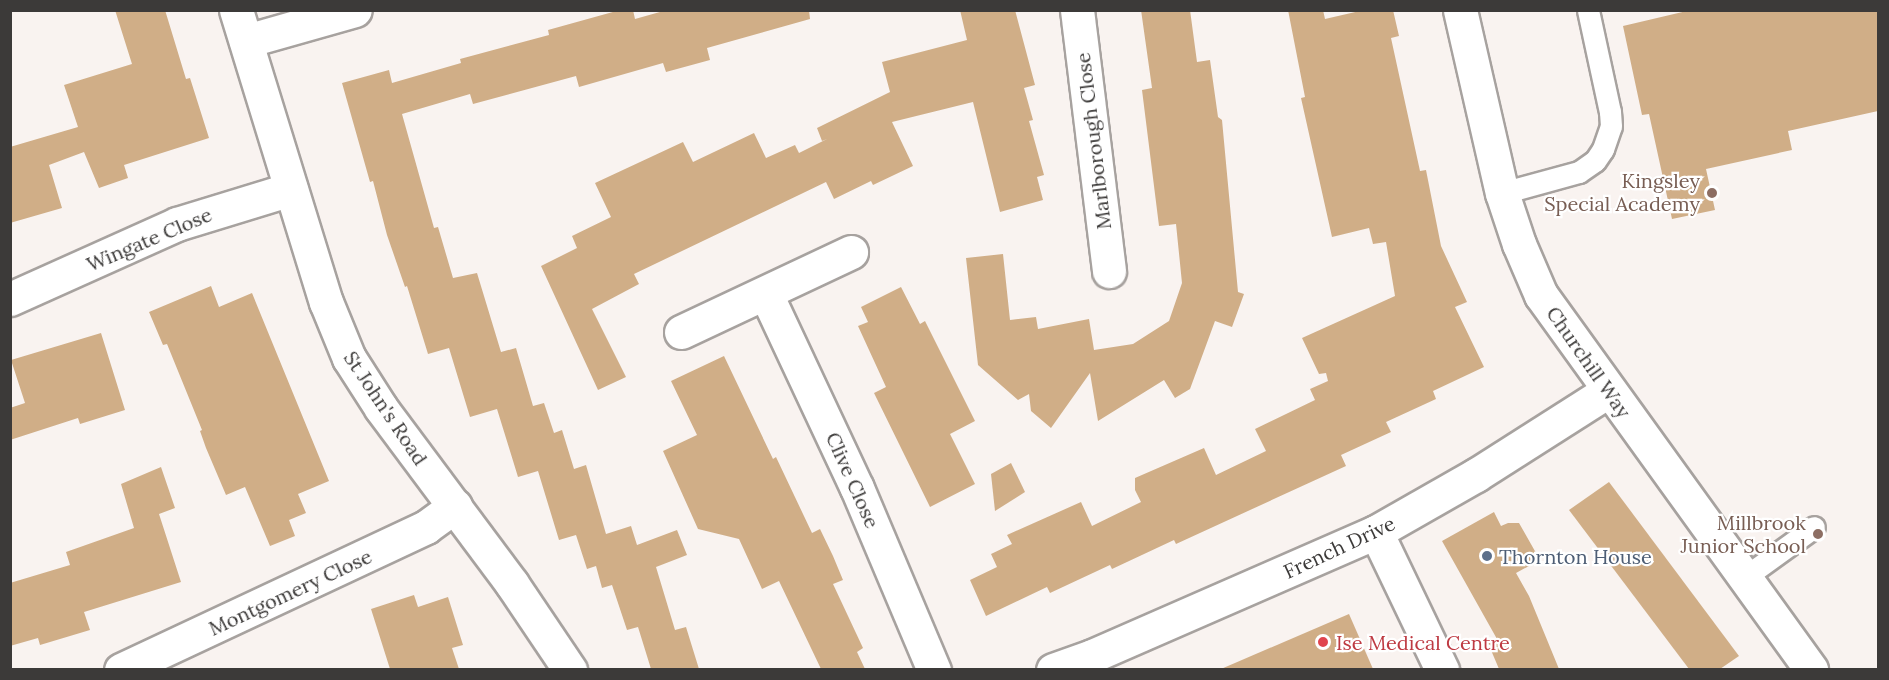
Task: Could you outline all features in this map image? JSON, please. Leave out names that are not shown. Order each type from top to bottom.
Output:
[{"type":"street","points":[[241,26],[355,10]]},
{"type":"street","name":"Marlborough Close","points":[[1077,10],[1108,272]]},
{"type":"street","name":"Churchill Way","points":[[1460,10],[1502,193],[1519,244],[1541,295],[1608,391],[1811,669]]},
{"type":"street","name":"St John's Road","points":[[241,26],[326,302],[349,358],[381,408],[512,584],[570,669]]},
{"type":"street","name":"Wingate Close","points":[[10,299],[177,224],[291,189]]},
{"type":"street","points":[[681,332],[766,294],[851,252]]},
{"type":"street","name":"Clive Close","points":[[766,294],[857,488],[934,669]]},
{"type":"street","name":"French Drive","points":[[1053,669],[1095,663],[1376,532],[1476,476],[1608,391]]},
{"type":"street","name":"Montgomery Close","points":[[121,669],[426,527],[455,506]]},
{"type":"street","points":[[1376,532],[1442,669]]},
{"type":"lane","points":[[1502,193],[1579,172],[1595,161],[1603,149],[1611,126],[1611,112],[1588,10]]},
{"type":"lane","points":[[1745,577],[1814,527]]},
{"type":"building","points":[[115,10],[165,10],[186,79],[190,78],[209,138],[124,165],[128,178],[99,188],[84,152],[49,165],[62,208],[10,223],[10,147],[78,127],[64,85],[132,64]]},
{"type":"building","points":[[620,10],[633,10],[635,19],[667,10],[809,10],[810,19],[707,48],[710,60],[666,72],[663,63],[579,87],[576,76],[473,104],[470,94],[402,114],[434,228],[438,227],[453,278],[477,273],[501,352],[516,348],[533,406],[544,403],[554,433],[562,430],[574,469],[586,465],[606,534],[631,526],[637,545],[677,530],[687,555],[656,567],[675,630],[686,627],[699,669],[651,669],[638,627],[627,630],[612,585],[602,588],[596,566],[587,569],[576,535],[559,540],[538,471],[518,477],[497,409],[470,417],[449,348],[428,354],[407,286],[405,287],[387,235],[373,181],[370,182],[342,83],[389,70],[392,83],[461,63],[460,59],[549,35],[548,30]]},
{"type":"building","points":[[960,10],[1015,10],[1035,85],[1024,88],[1033,120],[1029,121],[1044,175],[1037,177],[1043,200],[1000,212],[973,102],[892,122],[913,166],[873,185],[871,181],[834,199],[826,182],[634,274],[639,284],[592,309],[626,377],[598,390],[541,266],[577,248],[572,236],[611,217],[595,183],[683,142],[693,162],[754,133],[766,158],[795,145],[799,153],[827,139],[822,141],[817,128],[890,92],[882,62],[967,40]]},
{"type":"building","points":[[1141,10],[1190,10],[1197,62],[1210,60],[1218,117],[1222,120],[1238,292],[1244,294],[1232,327],[1215,321],[1190,389],[1175,398],[1164,380],[1098,421],[1090,373],[1051,428],[1031,411],[1029,394],[1018,400],[978,365],[966,258],[1003,254],[1010,320],[1036,317],[1038,329],[1089,319],[1094,350],[1133,344],[1169,321],[1182,283],[1176,224],[1159,226],[1142,90],[1152,88]]},
{"type":"building","points":[[1288,10],[1323,10],[1325,19],[1364,10],[1393,10],[1399,36],[1391,38],[1420,171],[1426,170],[1441,246],[1467,302],[1455,307],[1484,367],[1433,391],[1436,399],[1386,422],[1391,432],[1341,455],[1346,466],[1176,544],[1174,540],[1112,569],[1110,565],[1050,593],[1047,587],[986,616],[970,580],[997,567],[991,554],[1012,544],[1007,535],[1081,502],[1092,526],[1141,502],[1135,490],[1135,478],[1204,448],[1216,475],[1266,451],[1255,429],[1315,400],[1310,389],[1328,381],[1326,373],[1319,374],[1302,338],[1395,296],[1386,242],[1373,244],[1369,228],[1332,237],[1301,98],[1305,97]]},
{"type":"building","points":[[1691,10],[1878,10],[1878,111],[1788,131],[1792,150],[1706,169],[1715,210],[1672,219],[1649,114],[1642,115],[1623,26]]},
{"type":"building","points":[[211,286],[219,307],[252,293],[329,481],[298,494],[306,513],[289,520],[295,536],[270,546],[245,487],[226,495],[167,344],[163,345],[149,312]]},
{"type":"building","points":[[901,287],[920,324],[925,321],[975,421],[950,434],[975,484],[930,507],[874,393],[886,387],[858,326],[868,322],[861,307]]},
{"type":"building","points":[[101,333],[125,410],[80,424],[78,418],[10,440],[10,408],[25,403],[11,360]]},
{"type":"building","points":[[724,356],[773,459],[776,457],[812,533],[820,529],[833,556],[843,580],[833,584],[863,648],[857,652],[865,669],[821,669],[779,581],[762,589],[739,539],[698,529],[663,451],[697,435],[671,381]]},
{"type":"building","points":[[1011,463],[1025,492],[995,511],[991,474]]},
{"type":"building","points":[[161,467],[175,508],[159,514],[181,582],[84,612],[90,630],[40,645],[38,638],[10,646],[10,583],[70,565],[66,552],[134,528],[121,484]]},
{"type":"building","points":[[1609,482],[1739,656],[1720,669],[1689,669],[1569,510]]},
{"type":"building","points":[[1494,512],[1501,526],[1508,523],[1519,523],[1540,560],[1516,573],[1529,596],[1559,669],[1499,669],[1488,643],[1497,639],[1442,541]]},
{"type":"building","points":[[414,595],[418,607],[448,597],[463,645],[452,648],[459,669],[390,669],[371,609]]},
{"type":"building","name":"Ise Medical Centre","points":[[1349,614],[1373,669],[1221,669]]},
{"type":"place","name":"Kingsley Special Academy","points":[[1712,193]]},
{"type":"place","name":"Millbrook Junior School","points":[[1818,534]]},
{"type":"place","name":"Thornton House","points":[[1487,556]]},
{"type":"place","name":"Ise Medical Centre","points":[[1323,642]]}]
